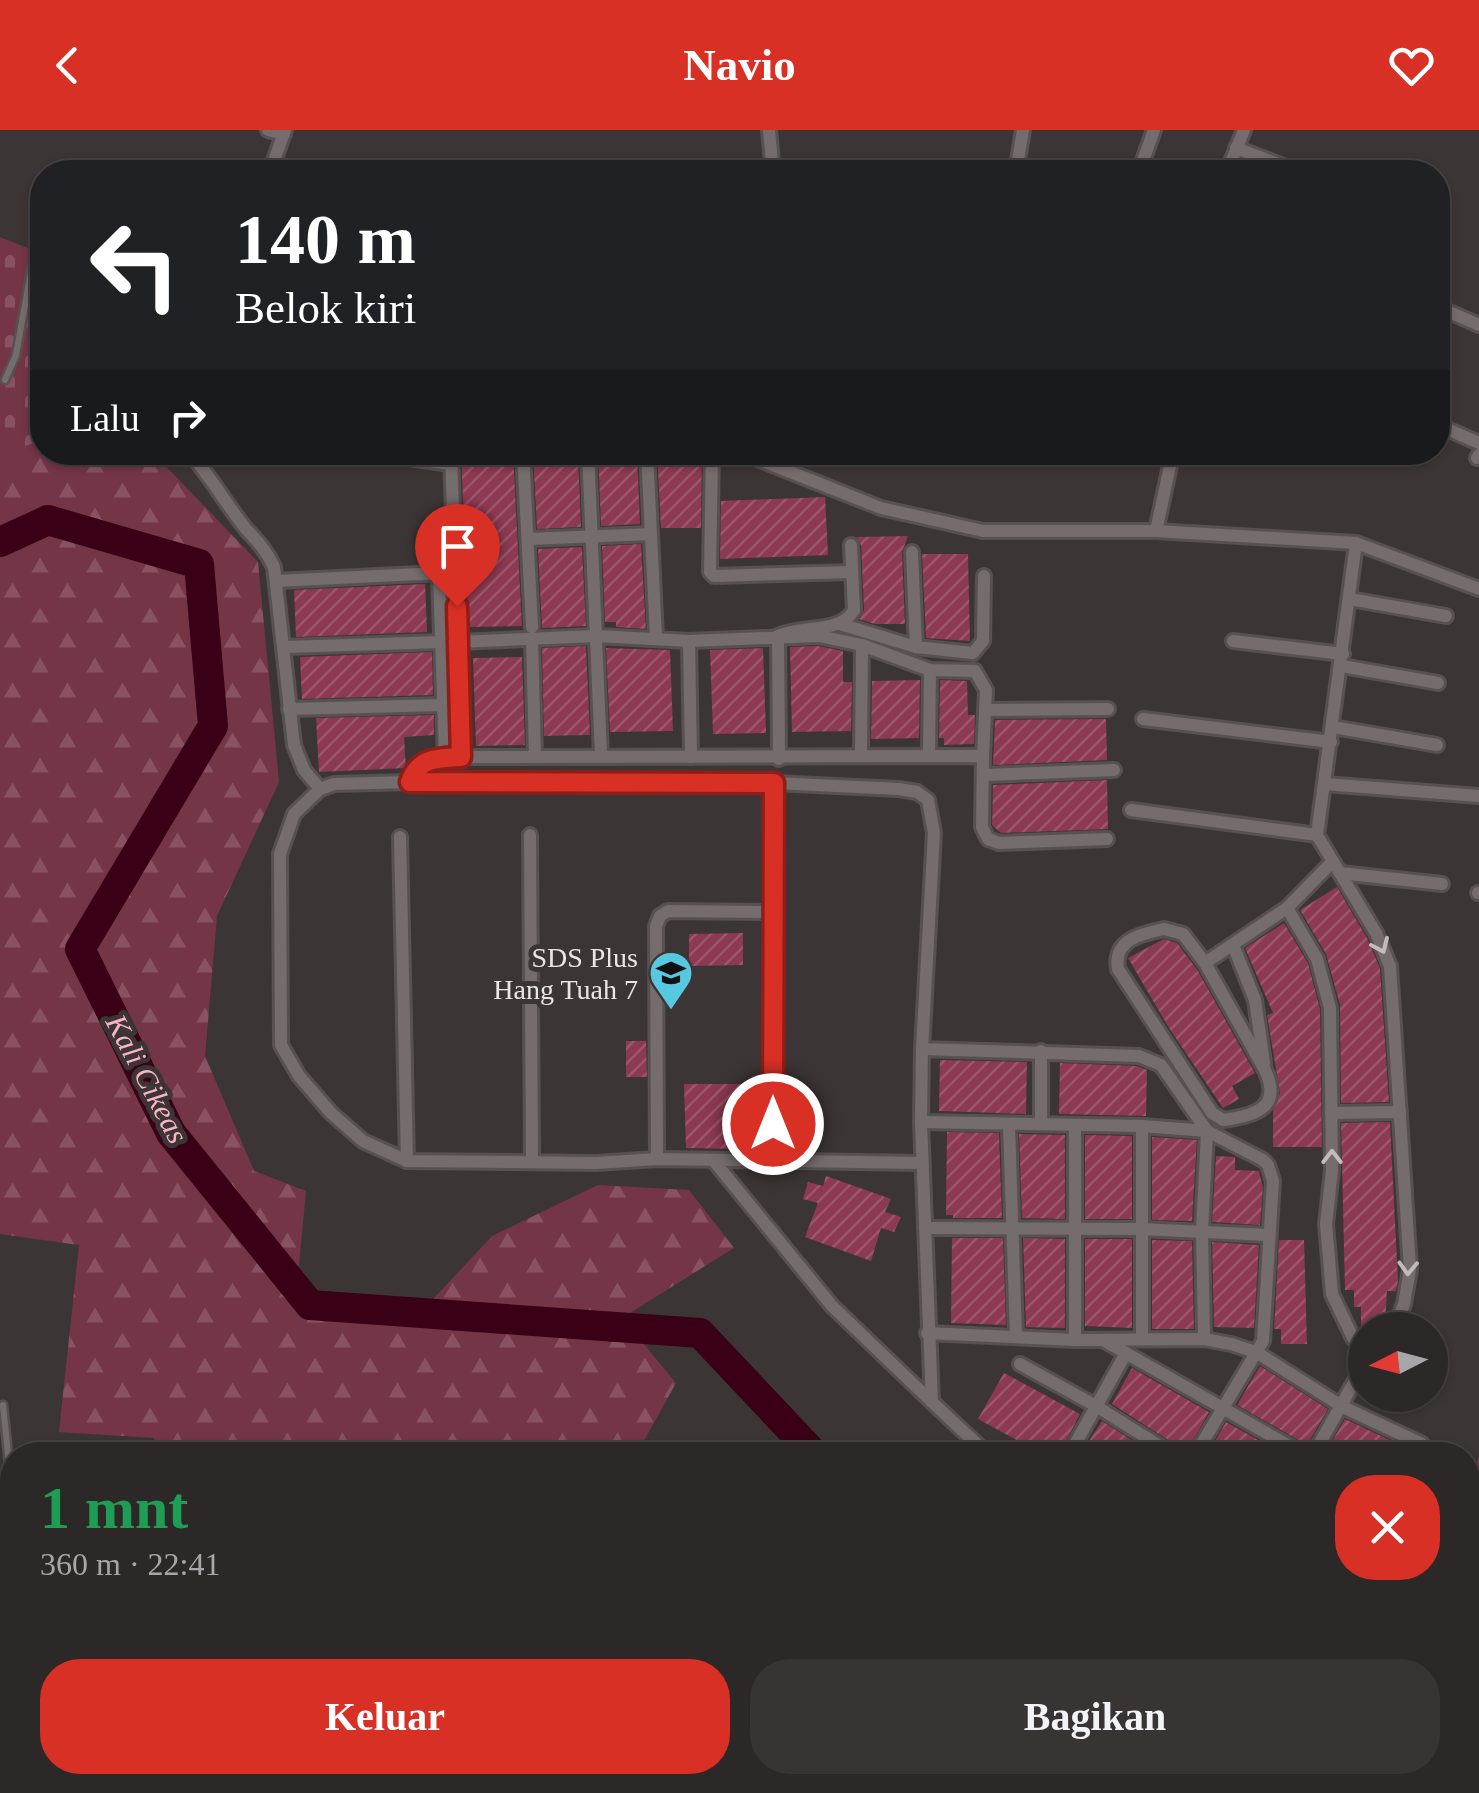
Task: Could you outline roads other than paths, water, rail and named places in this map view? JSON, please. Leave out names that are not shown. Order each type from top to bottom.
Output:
[{"type":"street","points":[[268,130],[284,132],[274,160]]},
{"type":"street","points":[[769,130],[772,160]]},
{"type":"street","points":[[1018,160],[1023,130]]},
{"type":"street","points":[[1143,160],[1154,130]]},
{"type":"street","points":[[1231,160],[1244,130]]},
{"type":"street","points":[[1236,148],[1268,160]]},
{"type":"street","points":[[1450,312],[1479,324]]},
{"type":"street","points":[[1450,430],[1479,443]]},
{"type":"street","points":[[200,465],[247,529],[265,546],[276,581],[294,745],[304,770],[320,789]]},
{"type":"street","points":[[451,465],[461,757]]},
{"type":"street","points":[[524,465],[535,757]]},
{"type":"street","points":[[589,465],[601,754]]},
{"type":"street","points":[[648,465],[656,636]]},
{"type":"street","points":[[712,465],[710,572],[714,576],[852,572]]},
{"type":"street","points":[[775,465],[881,508],[982,531],[1156,531],[1356,543],[1479,589]]},
{"type":"street","points":[[1156,531],[1170,465]]},
{"type":"street","points":[[528,539],[651,534]]},
{"type":"street","points":[[1356,543],[1317,836],[1376,933],[1390,966],[1410,1268],[1401,1312]]},
{"type":"street","points":[[778,636],[789,630],[846,622],[854,610],[851,545]]},
{"type":"street","points":[[912,552],[916,646]]},
{"type":"street","points":[[276,581],[439,572],[445,758]]},
{"type":"street","points":[[840,624],[916,646],[966,654],[982,648],[984,576]]},
{"type":"street","points":[[1350,599],[1446,616]]},
{"type":"street","points":[[458,642],[532,632],[690,640],[819,636],[862,645],[930,670],[975,671],[986,690],[984,834],[993,842],[1107,840]]},
{"type":"street","points":[[778,636],[779,759]]},
{"type":"street","points":[[690,640],[691,758]]},
{"type":"street","points":[[1233,641],[1438,682]]},
{"type":"street","points":[[285,648],[442,642]]},
{"type":"street","points":[[861,756],[862,645]]},
{"type":"street","points":[[928,754],[930,670]]},
{"type":"street","points":[[289,709],[443,705]]},
{"type":"street","points":[[987,710],[1108,709]]},
{"type":"street","points":[[1143,719],[1438,745]]},
{"type":"street","points":[[410,782],[415,770],[426,761],[461,757],[983,756]]},
{"type":"street","points":[[985,776],[1114,770]]},
{"type":"street","points":[[922,1163],[408,1161],[363,1141],[331,1113],[299,1076],[281,1045],[280,854],[294,814],[320,789],[334,784],[410,782],[774,783],[899,789],[918,792],[928,800],[934,833],[921,1122],[932,1402]]},
{"type":"street","points":[[772,1160],[774,783]]},
{"type":"street","points":[[1324,784],[1479,796]]},
{"type":"street","points":[[1131,810],[1317,836]]},
{"type":"street","points":[[530,835],[532,1162]]},
{"type":"street","points":[[400,837],[408,1161]]},
{"type":"street","points":[[1205,963],[1287,908],[1336,868],[1442,884]]},
{"type":"street","points":[[1287,908],[1318,959],[1330,1008],[1332,1170],[1326,1224],[1332,1294],[1348,1329]]},
{"type":"street","points":[[657,1159],[656,926],[660,916],[668,912],[773,912]]},
{"type":"street","points":[[1234,945],[1255,1000],[1271,1092],[1267,1105],[1256,1113],[1229,1120],[1218,1118],[1118,970],[1116,960],[1127,940],[1164,929],[1183,934],[1205,963],[1265,1070]]},
{"type":"street","points":[[922,1049],[1041,1051],[1150,1059],[1161,1065],[1207,1131],[1202,1231],[1204,1339]]},
{"type":"street","points":[[1041,1051],[1041,1124]]},
{"type":"street","points":[[1331,1113],[1400,1112]]},
{"type":"street","points":[[921,1122],[1207,1131],[1268,1165],[1272,1181],[1266,1326],[1256,1352],[1202,1442]]},
{"type":"street","points":[[1075,1125],[1075,1340]]},
{"type":"street","points":[[1010,1126],[1016,1336]]},
{"type":"street","points":[[1142,1126],[1142,1338]]},
{"type":"street","points":[[714,1161],[832,1306],[975,1442]]},
{"type":"street","points":[[926,1228],[1140,1229],[1269,1235]]},
{"type":"street","points":[[928,1333],[1075,1340],[1204,1339],[1256,1352],[1342,1407],[1418,1442]]},
{"type":"street","points":[[1099,1338],[1282,1442]]},
{"type":"street","points":[[1076,1442],[1126,1353]]},
{"type":"street","points":[[1020,1364],[1153,1442]]},
{"type":"street","points":[[1321,1442],[1348,1396]]},
{"type":"lane","points":[[5,380],[16,356],[30,277]]},
{"type":"lane","points":[[3,1405],[6,1442]]},
{"type":"waterway","name":"Kali Cikeas","points":[[0,542],[48,520],[199,564],[213,726],[80,949],[171,1133],[310,1305],[700,1333],[803,1442]]},
{"type":"place","name":"SDS Plus Hang Tuah 7","points":[[671,1011]]}]
